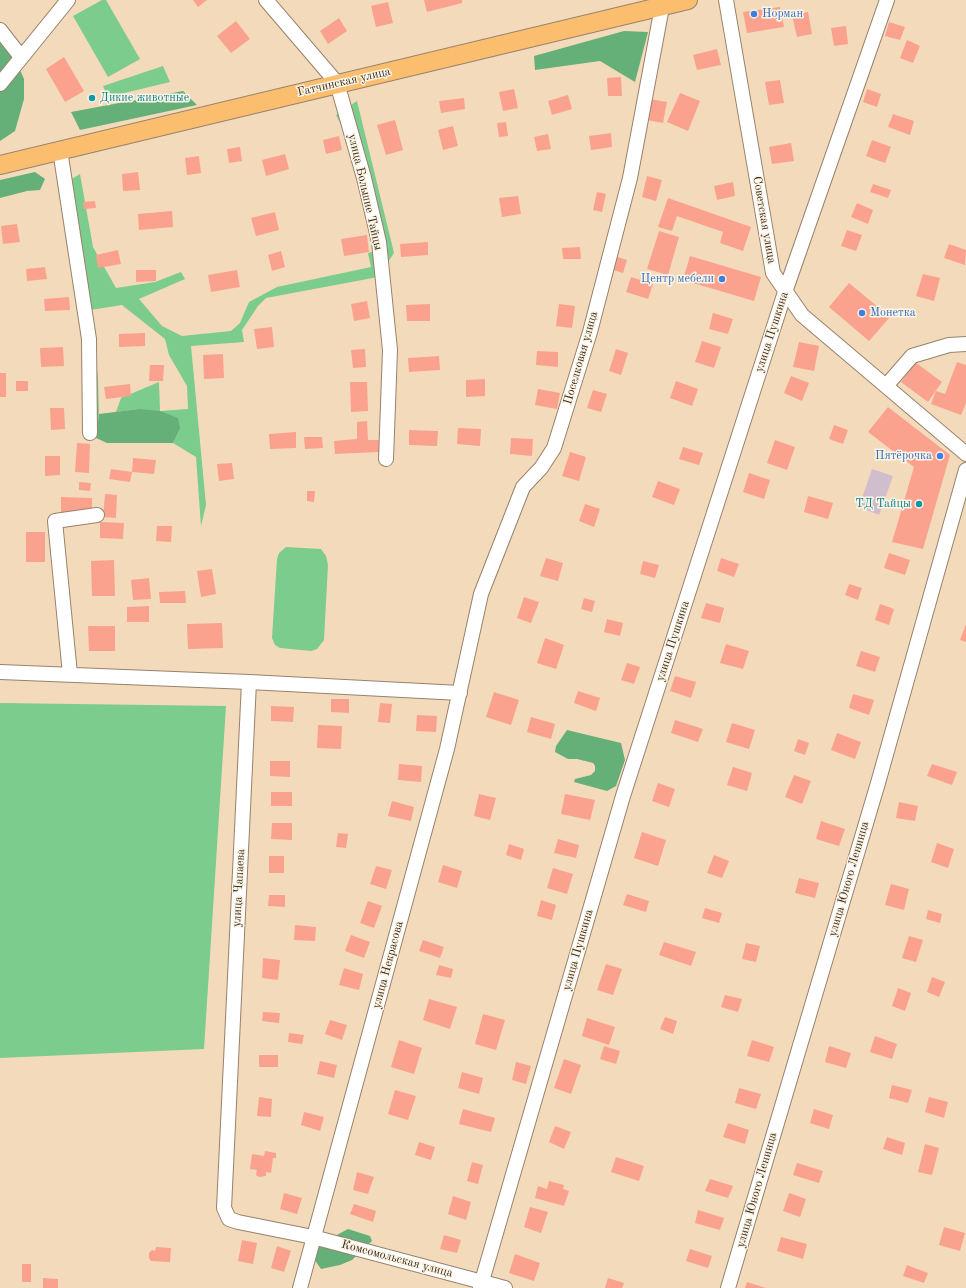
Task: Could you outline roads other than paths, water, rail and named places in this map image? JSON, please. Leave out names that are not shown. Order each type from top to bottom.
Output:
[{"type":"main road","name":"Гатчинская улица","points":[[0,165],[688,0]]},
{"type":"street","points":[[0,84],[68,0]]},
{"type":"street","name":"улица Большие Тайцы","points":[[266,0],[337,83],[364,178],[379,242],[390,350],[386,459]]},
{"type":"street","name":"Советская улица","points":[[726,0],[773,273],[802,315],[966,454]]},
{"type":"street","name":"улица Пушкина","points":[[480,1285],[623,796],[785,292],[887,0]]},
{"type":"street","name":"Поселковая улица","points":[[460,693],[481,594],[523,487],[541,468],[554,448],[588,340],[630,178],[662,7]]},
{"type":"street","points":[[0,30],[21,57]]},
{"type":"street","points":[[60,150],[89,339],[90,433]]},
{"type":"street","points":[[886,386],[912,356],[949,345],[966,344]]},
{"type":"street","name":"улица Юного Ленинца","points":[[728,1288],[875,790],[966,470]]},
{"type":"street","points":[[70,674],[55,521],[97,515]]},
{"type":"street","points":[[0,672],[249,682],[460,693]]},
{"type":"street","name":"улица Чапаева","points":[[249,682],[224,1208],[229,1219],[238,1222],[314,1237]]},
{"type":"street","name":"улица Некрасова","points":[[300,1288],[460,693]]},
{"type":"street","name":"Комсомольская улица","points":[[314,1237],[480,1285],[505,1288]]},
{"type":"place","name":"Норман","points":[[754,14]]},
{"type":"place","name":"Дикие животные","points":[[92,98]]},
{"type":"place","name":"Центр мебели","points":[[722,279]]},
{"type":"place","name":"Монетка","points":[[862,313]]},
{"type":"place","name":"Пятёрочка","points":[[940,456]]},
{"type":"place","name":"ТД Тайцы","points":[[919,504]]}]
